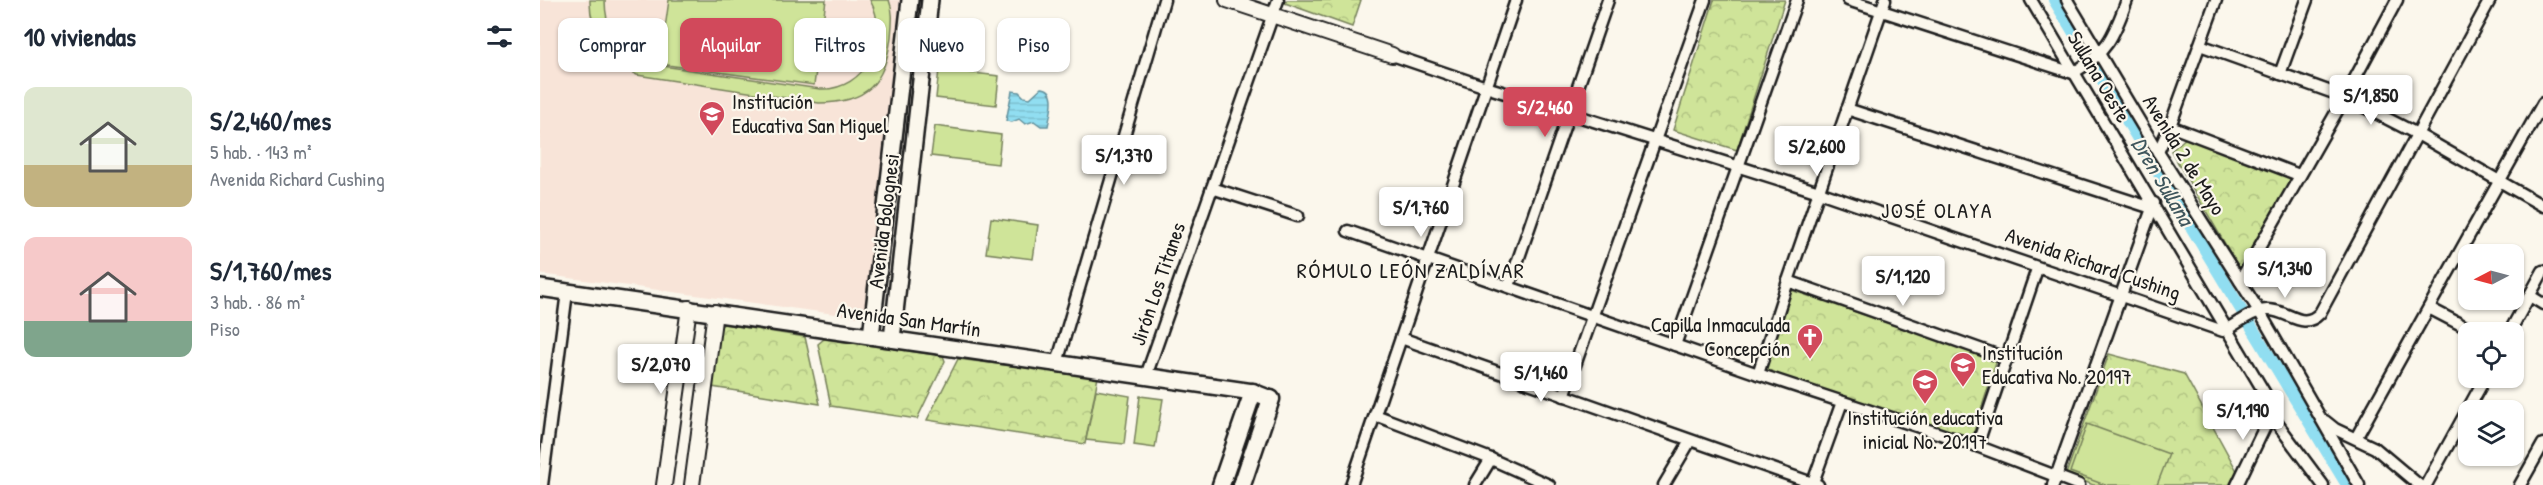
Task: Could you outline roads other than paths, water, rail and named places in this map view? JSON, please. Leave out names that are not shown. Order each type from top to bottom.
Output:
[{"type":"main road","name":"Avenida Bolognesi","points":[[871,336],[910,0]]},
{"type":"main road","name":"Avenida Bolognesi","points":[[892,339],[930,0]]},
{"type":"main road","name":"Avenida San Martín","points":[[540,288],[1254,392],[1271,399]]},
{"type":"main road","points":[[1221,485],[1254,392]]},
{"type":"main road","points":[[1242,485],[1271,399]]},
{"type":"street","points":[[1057,363],[1164,0]]},
{"type":"street","name":"Avenida Richard Cushing","points":[[1227,0],[1486,87],[1819,192],[2223,331],[2230,327]]},
{"type":"street","name":"Jirón Los Titanes","points":[[1146,376],[1278,0]]},
{"type":"street","points":[[1351,485],[1516,0]]},
{"type":"street","points":[[1509,286],[1608,0]]},
{"type":"street","points":[[1564,396],[1705,0]]},
{"type":"street","points":[[1675,345],[1797,0]]},
{"type":"street","points":[[1848,0],[2076,71],[2098,55],[2114,36],[2127,0]]},
{"type":"street","points":[[1758,374],[1885,0]]},
{"type":"street","name":"Sullana Oeste","points":[[2031,0],[2076,71],[2153,205],[2230,327],[2270,402],[2271,415],[2323,485]]},
{"type":"street","name":"Avenida 2 de Mayo","points":[[2067,0],[2098,55],[2240,281],[2359,485]]},
{"type":"street","points":[[2158,152],[2170,126],[2216,0]]},
{"type":"street","points":[[2280,74],[2307,0]]},
{"type":"street","points":[[2240,281],[2345,97],[2397,0]]},
{"type":"street","points":[[2230,327],[2257,312],[2276,311],[2305,321],[2314,320],[2320,313],[2419,135],[2490,0]]},
{"type":"street","points":[[2200,45],[2345,97],[2419,135],[2543,206]]},
{"type":"street","points":[[2356,438],[2542,106]]},
{"type":"street","points":[[1847,109],[2153,205],[2122,297],[2054,481]]},
{"type":"street","points":[[2170,126],[2299,175]]},
{"type":"street","points":[[1212,188],[1298,216]]},
{"type":"street","points":[[1348,231],[1758,374],[1977,446],[2054,481],[2079,485]]},
{"type":"street","points":[[1977,446],[2037,268]]},
{"type":"street","points":[[2515,322],[2543,271]]},
{"type":"street","points":[[1788,281],[2008,359]]},
{"type":"street","points":[[542,485],[567,292]]},
{"type":"street","points":[[2530,296],[2543,304]]},
{"type":"street","points":[[664,485],[689,308]]},
{"type":"street","points":[[2429,308],[2458,323]]},
{"type":"street","points":[[692,485],[716,312]]},
{"type":"street","points":[[1401,338],[1814,484],[1842,402]]},
{"type":"street","points":[[2426,485],[2479,388]]},
{"type":"street","points":[[1375,415],[1491,459],[1530,482],[1549,485]]},
{"type":"street","points":[[2237,485],[2271,415]]},
{"type":"street","points":[[2320,417],[2335,429],[2375,448],[2419,485]]},
{"type":"street","points":[[1664,485],[1690,441]]},
{"type":"street","points":[[2520,485],[2543,444]]},
{"type":"street","points":[[1475,485],[1491,459]]},
{"type":"water","points":[[1041,88],[1047,89],[1052,97],[1048,126],[1041,126],[1034,121],[1025,124],[1019,119],[1012,122],[1006,121],[1012,91],[1030,98]]},
{"type":"waterway","name":"Dren Sullana","points":[[2054,0],[2347,485]]},
{"type":"place","name":"Institución Educativa San Miguel","points":[[712,137]]},
{"type":"place","name":"Capilla Inmaculada Concepción","points":[[1810,360]]},
{"type":"place","name":"Institución Educativa No. 20197","points":[[1963,388]]},
{"type":"place","name":"Institución educativa inicial No. 20197","points":[[1925,405]]},
{"type":"district","name":"JOSÉ OLAYA","points":[[1937,210]]},
{"type":"district","name":"RÓMULO LEÓN ZALDÍVAR","points":[[1411,270]]}]
